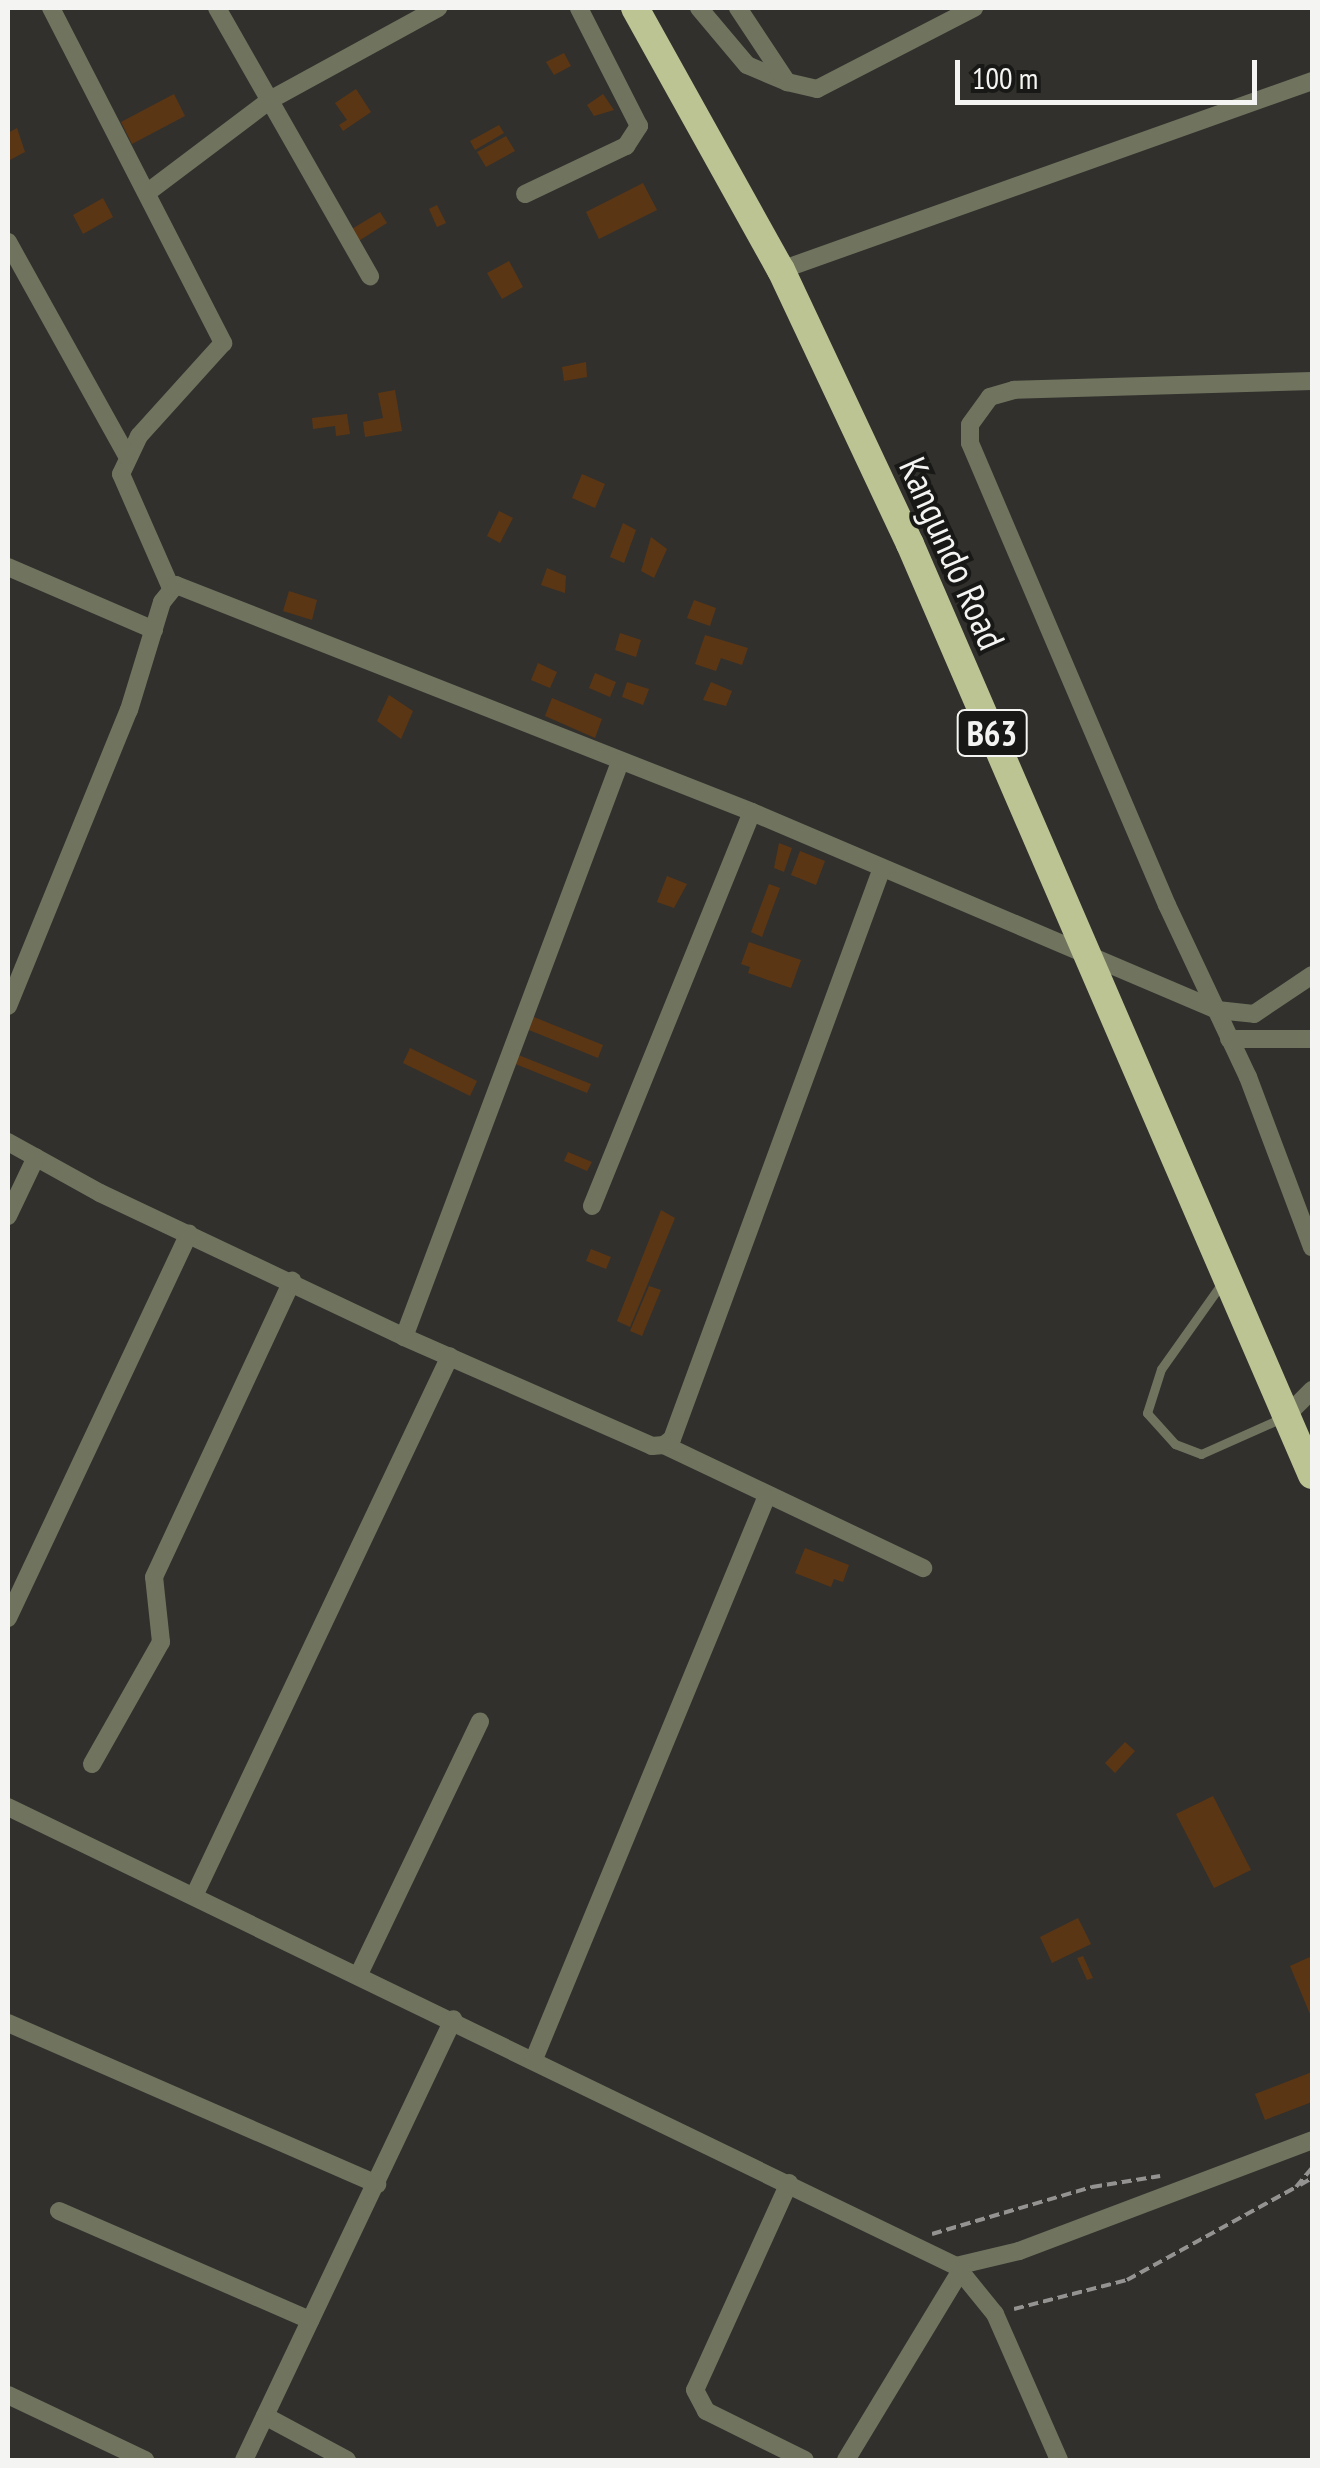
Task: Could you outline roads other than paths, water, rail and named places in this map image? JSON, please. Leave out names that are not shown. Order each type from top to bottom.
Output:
[{"type":"highway","name":"Kangundo Road","points":[[635,8],[781,270],[910,544],[1312,1475]]},
{"type":"street","points":[[51,8],[223,343],[127,456]]},
{"type":"street","points":[[218,8],[370,276]]},
{"type":"street","points":[[148,192],[270,100],[438,8]]},
{"type":"street","points":[[525,194],[626,146],[639,126],[580,8]]},
{"type":"street","points":[[699,8],[746,65],[817,90],[974,8]]},
{"type":"street","points":[[738,8],[786,82]]},
{"type":"street","points":[[781,270],[1312,81]]},
{"type":"street","points":[[8,242],[127,456],[124,489],[170,588],[129,710],[8,1006]]},
{"type":"street","points":[[1312,382],[1014,390],[990,397],[970,425],[970,442],[1217,1010],[1312,1247]]},
{"type":"street","points":[[8,567],[154,630]]},
{"type":"street","points":[[170,588],[186,585],[752,812],[1217,1010],[1254,1014],[1312,976]]},
{"type":"street","points":[[404,1337],[620,762]]},
{"type":"street","points":[[592,1206],[752,812]]},
{"type":"street","points":[[664,1445],[882,868]]},
{"type":"street","points":[[1228,1039],[1312,1039]]},
{"type":"street","points":[[8,1142],[404,1337],[664,1445],[766,1498],[923,1568]]},
{"type":"street","points":[[8,1216],[36,1157]]},
{"type":"street","points":[[8,1618],[189,1233]]},
{"type":"street","points":[[92,1764],[161,1642],[154,1577],[292,1281]]},
{"type":"street","points":[[196,1894],[450,1356]]},
{"type":"street","points":[[1286,1416],[1312,1390]]},
{"type":"street","points":[[534,2059],[766,1498]]},
{"type":"street","points":[[360,1974],[480,1722]]},
{"type":"street","points":[[8,1807],[196,1894],[908,2241],[958,2269],[995,2314],[1059,2460]]},
{"type":"street","points":[[244,2460],[453,2020]]},
{"type":"street","points":[[8,2023],[377,2184]]},
{"type":"street","points":[[846,2460],[958,2269],[1019,2251],[1312,2140]]},
{"type":"street","points":[[790,2183],[695,2390],[706,2411],[805,2460]]},
{"type":"street","points":[[58,2211],[310,2320]]},
{"type":"street","points":[[8,2396],[145,2460]]},
{"type":"street","points":[[265,2416],[347,2460]]},
{"type":"lane","points":[[1227,1276],[1162,1369],[1146,1413],[1175,1444],[1201,1454],[1286,1416]]}]
